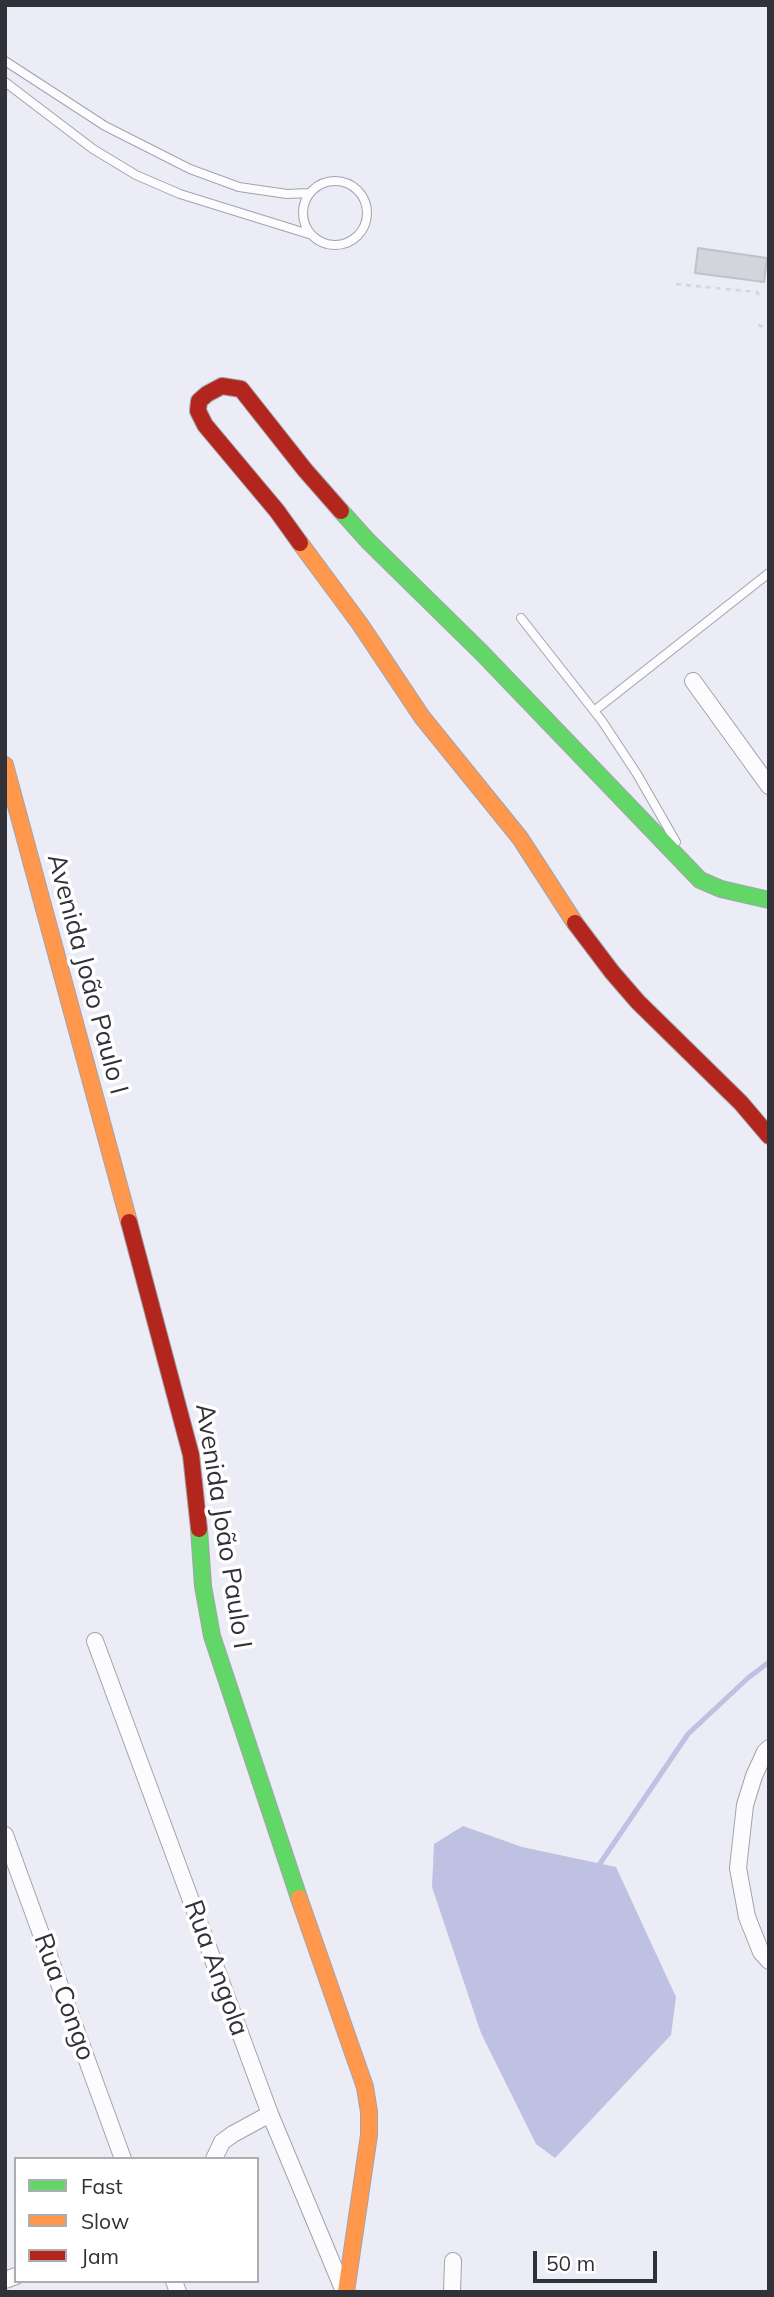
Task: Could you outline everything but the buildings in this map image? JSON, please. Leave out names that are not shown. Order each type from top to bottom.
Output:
[{"type":"street","points":[[769,900],[721,889],[700,880],[482,653],[368,541],[305,470],[241,389],[222,386],[199,401],[198,411],[205,425],[277,511],[360,624],[422,718],[520,838],[581,932],[611,972],[741,1103],[769,1136]]},
{"type":"street","points":[[693,681],[769,786]]},
{"type":"street","name":"Avenida João Paulo I","points":[[5,765],[180,1408],[191,1455],[203,1586],[212,1636],[264,1797],[365,2087],[369,2135],[345,2292]]},
{"type":"street","name":"Rua Angola","points":[[95,1641],[270,2114],[345,2292]]},
{"type":"street","points":[[769,1748],[754,1776],[745,1805],[738,1868],[747,1917],[761,1952],[769,1961]]},
{"type":"street","name":"Rua Congo","points":[[6,1839],[122,2157]]},
{"type":"street","points":[[215,2157],[222,2142],[270,2114]]},
{"type":"street","points":[[452,2292],[453,2261]]},
{"type":"lane","points":[[5,61],[105,126],[190,169],[239,187],[287,194],[309,193],[324,183],[333,181],[350,185],[363,198],[368,216],[360,233],[345,243],[327,244],[312,235],[180,194],[136,175],[93,149],[5,82]]},
{"type":"lane","points":[[309,193],[303,219],[312,235]]},
{"type":"lane","points":[[594,711],[769,573]]},
{"type":"lane","points":[[521,618],[594,711],[637,774],[654,807],[700,880]]},
{"type":"path","points":[[676,284],[757,292],[759,295]]},
{"type":"path","points":[[758,325],[769,329]]},
{"type":"water","points":[[463,1826],[522,1847],[616,1867],[676,1997],[671,2035],[555,2158],[536,2144],[481,2033],[432,1887],[434,1844]]},
{"type":"waterway","points":[[597,1868],[688,1734],[769,1662]]},
{"type":"traffic: fast","points":[[341,511],[700,880],[721,889],[769,900]]},
{"type":"traffic: fast","points":[[199,1529],[203,1586],[212,1636],[299,1898]]},
{"type":"traffic: slow","points":[[300,543],[360,624],[422,717],[520,838],[575,923]]},
{"type":"traffic: slow","points":[[5,765],[129,1222]]},
{"type":"traffic: slow","points":[[299,1898],[365,2087],[369,2112],[369,2135],[346,2292]]},
{"type":"traffic: jam","points":[[300,543],[277,511],[205,425],[198,411],[199,401],[207,394],[222,386],[241,389],[341,511]]},
{"type":"traffic: jam","points":[[575,923],[638,1002],[741,1103],[769,1136]]},
{"type":"traffic: jam","points":[[129,1222],[191,1455],[199,1529]]}]
